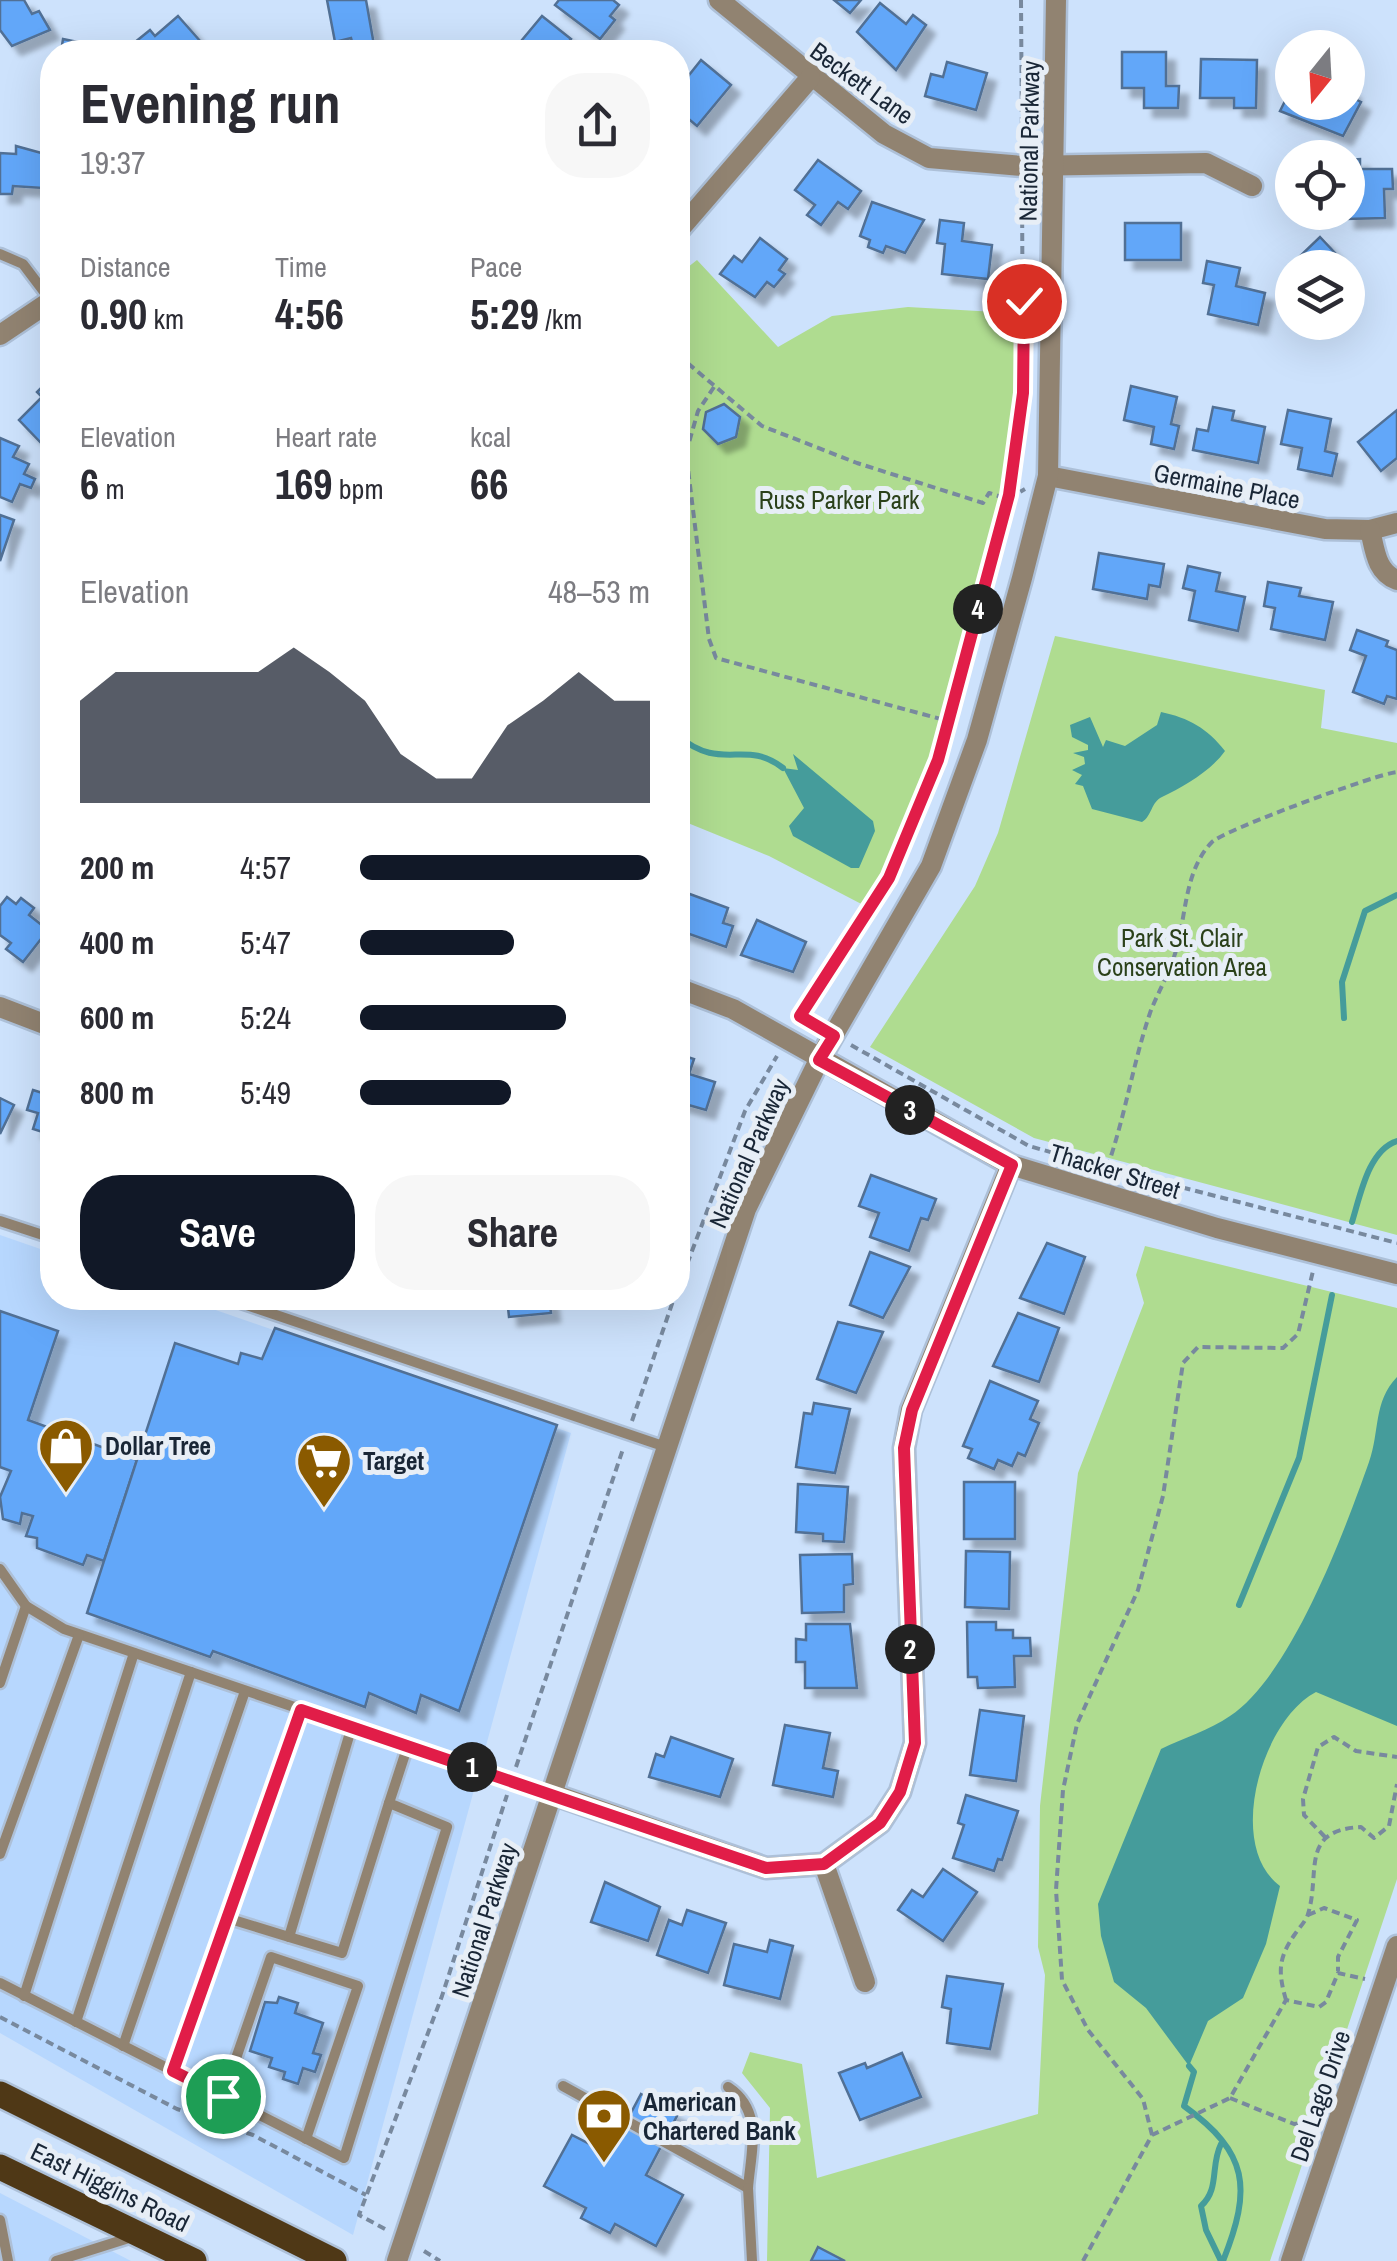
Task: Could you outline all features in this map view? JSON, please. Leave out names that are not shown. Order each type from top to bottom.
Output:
[{"type":"main road","name":"East Higgins Road","points":[[0,2094],[334,2261]]},
{"type":"main road","name":"East Higgins Road","points":[[0,2168],[194,2261]]},
{"type":"street","name":"Beckett Lane","points":[[718,0],[884,134],[929,158],[1022,166],[1206,163],[1252,186]]},
{"type":"street","name":"National Parkway","points":[[397,2261],[746,1210],[819,1060],[930,866],[977,740],[1048,476],[1056,0]]},
{"type":"street","points":[[690,216],[810,78]]},
{"type":"street","points":[[2,329],[40,307]]},
{"type":"street","name":"Germaine Place","points":[[1048,476],[1268,521],[1370,530],[1397,523]]},
{"type":"street","points":[[1370,530],[1378,562],[1386,576],[1397,580]]},
{"type":"street","name":"Thacker Street","points":[[690,992],[733,1008],[819,1060],[1012,1165],[1397,1274]]},
{"type":"street","points":[[0,1007],[40,1022]]},
{"type":"street","points":[[552,1794],[766,1868],[824,1864],[880,1823],[900,1792],[915,1743],[904,1448],[912,1410],[1012,1165]]},
{"type":"street","points":[[824,1864],[866,1982]]},
{"type":"street","name":"Del Lago Drive","points":[[1291,2261],[1391,1985],[1397,1946]]},
{"type":"lane","points":[[0,254],[24,264],[40,285]]},
{"type":"lane","points":[[0,1220],[40,1234]]},
{"type":"lane","points":[[261,1310],[666,1447]]},
{"type":"lane","points":[[0,1569],[26,1606],[79,1635],[552,1794]]},
{"type":"lane","points":[[0,1683],[26,1606]]},
{"type":"lane","points":[[0,1854],[79,1635]]},
{"type":"lane","points":[[24,1996],[134,1653]]},
{"type":"lane","points":[[76,2022],[191,1672]]},
{"type":"lane","points":[[123,2046],[245,1691]]},
{"type":"lane","points":[[173,2071],[301,1710]]},
{"type":"lane","points":[[288,1937],[352,1726]]},
{"type":"lane","points":[[227,1918],[342,1953],[408,1746]]},
{"type":"lane","points":[[0,1983],[344,2158],[447,1827],[389,1803]]},
{"type":"lane","points":[[223,2096],[271,1956],[358,1986],[306,2138]]},
{"type":"lane","points":[[563,2086],[748,2188]]},
{"type":"lane","points":[[728,2086],[742,2096],[753,2116],[748,2188],[752,2261]]},
{"type":"lane","points":[[0,2220],[8,2261]]},
{"type":"lane","points":[[56,2261],[140,2234]]},
{"type":"path","points":[[690,1256],[744,1111],[902,853],[938,760],[1008,500],[1023,393],[1020,0]]},
{"type":"path","points":[[690,366],[762,426],[857,463],[982,503],[989,493],[1008,500]]},
{"type":"path","points":[[690,439],[698,411],[714,387]]},
{"type":"path","points":[[1008,500],[1048,476]]},
{"type":"path","points":[[690,485],[709,638],[716,658],[948,721]]},
{"type":"path","points":[[1107,1168],[1128,1108],[1150,1014],[1174,957],[1192,871],[1214,839],[1345,791],[1380,773],[1397,772]]},
{"type":"path","points":[[800,1016],[1029,1146],[1397,1243]]},
{"type":"path","points":[[1152,2135],[1144,2099],[1088,2030],[1062,1980],[1056,1890],[1063,1790],[1077,1724],[1138,1590],[1162,1496],[1182,1363],[1198,1348],[1283,1348],[1298,1334],[1324,1224]]},
{"type":"path","points":[[358,2215],[442,1996],[670,1310]]},
{"type":"path","points":[[1324,1836],[1304,1815],[1303,1799],[1318,1747],[1334,1738],[1356,1751],[1397,1757]]},
{"type":"path","points":[[1083,2261],[1152,2135],[1230,2098],[1286,2000],[1278,1970],[1283,1954],[1308,1915],[1312,1870],[1324,1836],[1336,1828],[1361,1826],[1374,1838],[1389,1826],[1397,1784]]},
{"type":"path","points":[[1286,2000],[1318,2007],[1326,2002],[1338,1973],[1338,1958],[1358,1920],[1324,1908],[1308,1915]]},
{"type":"path","points":[[1338,1973],[1391,1985]]},
{"type":"path","points":[[0,2017],[177,2108],[253,2136],[366,2195]]},
{"type":"path","points":[[1230,2098],[1294,2124],[1317,2121]]},
{"type":"shaded area","points":[[1161,712],[1197,725],[1225,751],[1196,778],[1158,799],[1142,822],[1092,809],[1083,786],[1075,784],[1082,775],[1072,770],[1085,764],[1084,757],[1073,753],[1088,750],[1088,745],[1072,737],[1070,725],[1090,717],[1103,747],[1106,740],[1125,746],[1157,725]]},
{"type":"shaded area","points":[[793,754],[873,821],[875,831],[859,868],[851,868],[793,836],[789,826],[804,808],[783,768],[798,770]]},
{"type":"shaded area","points":[[0,1235],[40,1249],[40,1310],[216,1310],[571,1433],[353,2235],[0,2033]]},
{"type":"shaded area","points":[[1397,1377],[1397,1726],[1316,1692],[1280,1728],[1266,1755],[1253,1814],[1255,1842],[1264,1867],[1280,1886],[1266,1944],[1243,1998],[1208,2021],[1189,2066],[1146,2008],[1114,1982],[1101,1936],[1098,1904],[1161,1749],[1230,1716],[1253,1696],[1294,1636],[1346,1525],[1369,1462],[1380,1407]]},
{"type":"shaded area","points":[[0,2193],[131,2261],[0,2261]]},
{"type":"green space","name":"Russ Parker Park","points":[[697,260],[778,347],[832,316],[908,307],[1013,313],[1023,393],[1008,500],[938,760],[902,853],[871,909],[769,856],[690,824],[690,266]]},
{"type":"green space","name":"Park St. Clair Conservation Area","points":[[1055,636],[1325,690],[1321,728],[1397,743],[1397,1235],[1034,1138],[870,1047],[975,886],[998,833]]},
{"type":"green space","points":[[1145,1246],[1397,1308],[1397,1879],[1270,2261],[767,2261],[770,2108],[742,2073],[750,2052],[802,2064],[817,2178],[1038,2114],[1045,1975],[1038,1947],[1040,1806],[1078,1473],[1144,1303],[1136,1275]]},
{"type":"building","points":[[0,0],[24,0],[32,14],[39,11],[50,30],[12,46],[0,30]]},
{"type":"building","points":[[327,0],[366,0],[373,40],[335,40]]},
{"type":"building","points":[[559,0],[613,0],[619,5],[610,16],[615,20],[600,39],[555,5]]},
{"type":"building","points":[[834,0],[861,0],[850,13]]},
{"type":"building","points":[[880,3],[906,24],[913,15],[926,25],[896,70],[857,32]]},
{"type":"building","points":[[178,16],[199,40],[138,40],[150,30],[155,36]]},
{"type":"building","points":[[542,16],[571,39],[570,40],[522,40]]},
{"type":"building","points":[[1122,52],[1166,52],[1166,86],[1179,86],[1178,108],[1144,108],[1144,88],[1122,88]]},
{"type":"building","points":[[1201,59],[1257,60],[1256,108],[1234,108],[1234,98],[1200,98]]},
{"type":"building","points":[[701,60],[731,85],[697,126],[690,120],[690,74]]},
{"type":"building","points":[[947,62],[987,73],[976,110],[925,96],[931,74],[943,77]]},
{"type":"building","points":[[1303,120],[1351,120],[1343,136]]},
{"type":"building","points":[[16,146],[40,153],[40,188],[13,186],[12,194],[0,194],[0,153],[16,154]]},
{"type":"building","points":[[818,160],[861,191],[848,209],[838,202],[821,225],[807,215],[815,205],[795,190]]},
{"type":"building","points":[[1365,169],[1392,169],[1393,189],[1384,189],[1385,218],[1365,219]]},
{"type":"building","points":[[872,202],[924,220],[905,253],[886,246],[883,253],[868,247],[870,240],[860,236]]},
{"type":"building","points":[[940,220],[964,223],[962,241],[992,245],[988,279],[942,274],[945,244],[937,243]]},
{"type":"building","points":[[1125,223],[1181,223],[1181,260],[1125,260]]},
{"type":"building","points":[[1320,237],[1332,250],[1306,250]]},
{"type":"building","points":[[760,238],[787,259],[779,270],[785,274],[774,287],[767,282],[755,297],[720,274],[734,256],[742,262]]},
{"type":"building","points":[[1207,261],[1240,268],[1236,286],[1265,293],[1258,325],[1208,314],[1214,285],[1203,283]]},
{"type":"building","points":[[1131,386],[1177,397],[1171,424],[1179,426],[1174,449],[1151,444],[1154,427],[1124,420]]},
{"type":"building","points":[[40,399],[40,442],[19,420]]},
{"type":"building","points":[[724,404],[740,417],[736,437],[718,444],[703,429],[706,412]]},
{"type":"building","points":[[1213,407],[1234,411],[1232,420],[1265,427],[1258,463],[1193,450],[1197,429],[1208,431]]},
{"type":"building","points":[[1288,410],[1331,419],[1325,451],[1337,454],[1332,476],[1298,469],[1302,448],[1281,444]]},
{"type":"building","points":[[1397,410],[1397,458],[1381,471],[1358,442]]},
{"type":"building","points":[[0,438],[19,446],[13,457],[29,464],[24,474],[35,479],[31,488],[20,484],[12,502],[0,497]]},
{"type":"building","points":[[0,515],[14,520],[0,561]]},
{"type":"building","points":[[1099,553],[1164,564],[1160,587],[1149,585],[1147,599],[1093,589]]},
{"type":"building","points":[[1188,566],[1220,573],[1216,591],[1245,597],[1238,631],[1189,620],[1195,591],[1183,588]]},
{"type":"building","points":[[1268,582],[1301,588],[1299,596],[1333,602],[1325,640],[1271,629],[1275,608],[1264,606]]},
{"type":"building","points":[[1357,630],[1388,641],[1386,646],[1397,650],[1397,699],[1387,696],[1384,704],[1353,692],[1366,656],[1350,650]]},
{"type":"building","points":[[690,894],[728,908],[723,923],[733,926],[726,947],[690,934]]},
{"type":"building","points":[[7,897],[16,904],[21,898],[34,908],[29,915],[40,924],[40,940],[23,962],[6,949],[11,943],[0,935],[0,906]]},
{"type":"building","points":[[757,920],[806,942],[793,972],[741,955]]},
{"type":"building","points":[[690,1074],[715,1082],[706,1110],[690,1105]]},
{"type":"building","points":[[33,1090],[40,1092],[40,1131],[33,1129],[38,1113],[27,1110]]},
{"type":"building","points":[[0,1098],[14,1105],[0,1134]]},
{"type":"building","points":[[871,1175],[936,1199],[928,1220],[921,1218],[909,1251],[870,1237],[879,1213],[859,1206]]},
{"type":"building","points":[[1047,1243],[1085,1257],[1064,1314],[1020,1298]]},
{"type":"building","points":[[870,1252],[910,1267],[883,1318],[850,1305]]},
{"type":"building","points":[[508,1310],[551,1313],[509,1317]]},
{"type":"building","points":[[0,1311],[58,1331],[28,1420],[137,1460],[104,1561],[87,1555],[83,1565],[37,1548],[37,1538],[26,1536],[33,1516],[22,1513],[20,1524],[3,1519],[0,1497],[11,1471],[0,1467]]},
{"type":"building","points":[[1018,1313],[1059,1328],[1039,1382],[993,1366]]},
{"type":"building","points":[[838,1322],[883,1332],[856,1393],[817,1379]]},
{"type":"building","name":"Target","points":[[275,1328],[557,1425],[459,1711],[421,1695],[416,1713],[369,1693],[365,1707],[213,1651],[210,1657],[87,1613],[175,1343],[238,1364],[241,1353],[262,1359]]},
{"type":"building","points":[[990,1381],[1038,1401],[1030,1419],[1039,1423],[1025,1456],[1018,1453],[1012,1466],[998,1460],[994,1469],[968,1458],[972,1449],[963,1446]]},
{"type":"building","points":[[814,1403],[850,1409],[835,1473],[796,1467],[804,1413],[812,1414]]},
{"type":"building","points":[[964,1482],[1015,1482],[1015,1539],[964,1539]]},
{"type":"building","points":[[798,1484],[848,1487],[844,1542],[823,1541],[823,1534],[796,1532]]},
{"type":"building","points":[[966,1551],[1010,1552],[1009,1609],[965,1607]]},
{"type":"building","points":[[852,1554],[853,1584],[844,1585],[844,1612],[802,1613],[800,1555]]},
{"type":"building","points":[[967,1622],[996,1622],[996,1630],[1013,1630],[1013,1638],[1030,1638],[1031,1656],[1014,1656],[1015,1687],[978,1688],[977,1677],[968,1677]]},
{"type":"building","points":[[806,1624],[850,1624],[857,1688],[805,1688],[805,1662],[796,1662],[796,1639],[806,1640]]},
{"type":"building","points":[[980,1710],[1024,1716],[1016,1781],[970,1775]]},
{"type":"building","points":[[785,1725],[830,1733],[823,1768],[838,1771],[833,1797],[773,1785]]},
{"type":"building","points":[[671,1737],[733,1759],[720,1797],[649,1777],[656,1754],[664,1757]]},
{"type":"building","points":[[966,1795],[1018,1811],[1002,1860],[998,1859],[994,1871],[953,1858],[964,1825],[958,1823]]},
{"type":"building","points":[[943,1869],[977,1892],[943,1941],[898,1910],[912,1890],[923,1897]]},
{"type":"building","points":[[605,1882],[660,1907],[648,1941],[591,1922]]},
{"type":"building","points":[[687,1910],[726,1923],[708,1973],[657,1955],[669,1920],[682,1925]]},
{"type":"building","points":[[770,1940],[793,1946],[780,1999],[724,1985],[734,1944],[767,1952]]},
{"type":"building","points":[[947,1976],[1003,1984],[990,2049],[947,2043],[951,2009],[942,2007]]},
{"type":"building","points":[[279,1997],[298,2003],[295,2013],[323,2023],[313,2053],[321,2055],[315,2072],[303,2068],[298,2084],[283,2079],[285,2072],[269,2067],[272,2058],[250,2051],[265,2002],[277,2003]]},
{"type":"building","points":[[902,2053],[921,2097],[860,2120],[839,2073],[865,2063],[867,2068]]},
{"type":"building","name":"American Chartered Bank","points":[[641,2094],[678,2114],[646,2175],[683,2195],[656,2246],[615,2224],[610,2233],[581,2218],[586,2208],[544,2186],[572,2135],[609,2154]]},
{"type":"building","points":[[818,2247],[845,2261],[811,2261]]},
{"type":"waterway","points":[[690,744],[708,752],[756,756],[783,768]]},
{"type":"waterway","points":[[1344,1018],[1342,982],[1365,911],[1397,895]]},
{"type":"waterway","points":[[1352,1222],[1372,1164],[1387,1146],[1397,1141]]},
{"type":"waterway","points":[[1239,1605],[1299,1458],[1332,1295]]},
{"type":"waterway","points":[[1189,2066],[1194,2072],[1184,2106],[1222,2140],[1239,2174],[1238,2213],[1223,2261]]},
{"type":"waterway","points":[[1221,2144],[1211,2192],[1201,2206],[1206,2230],[1221,2261]]},
{"type":"place","name":"Dollar Tree","points":[[66,1495]]},
{"type":"place","name":"Target","points":[[324,1510]]},
{"type":"place","name":"American Chartered Bank","points":[[604,2165]]},
{"type":"route","points":[[223,2096],[173,2071],[301,1710],[766,1868],[824,1864],[880,1823],[900,1792],[915,1743],[902,1482],[904,1448],[912,1410],[1012,1165],[819,1060],[834,1036],[800,1016],[889,878],[938,760],[1009,495],[1023,393],[1024,301]]}]
